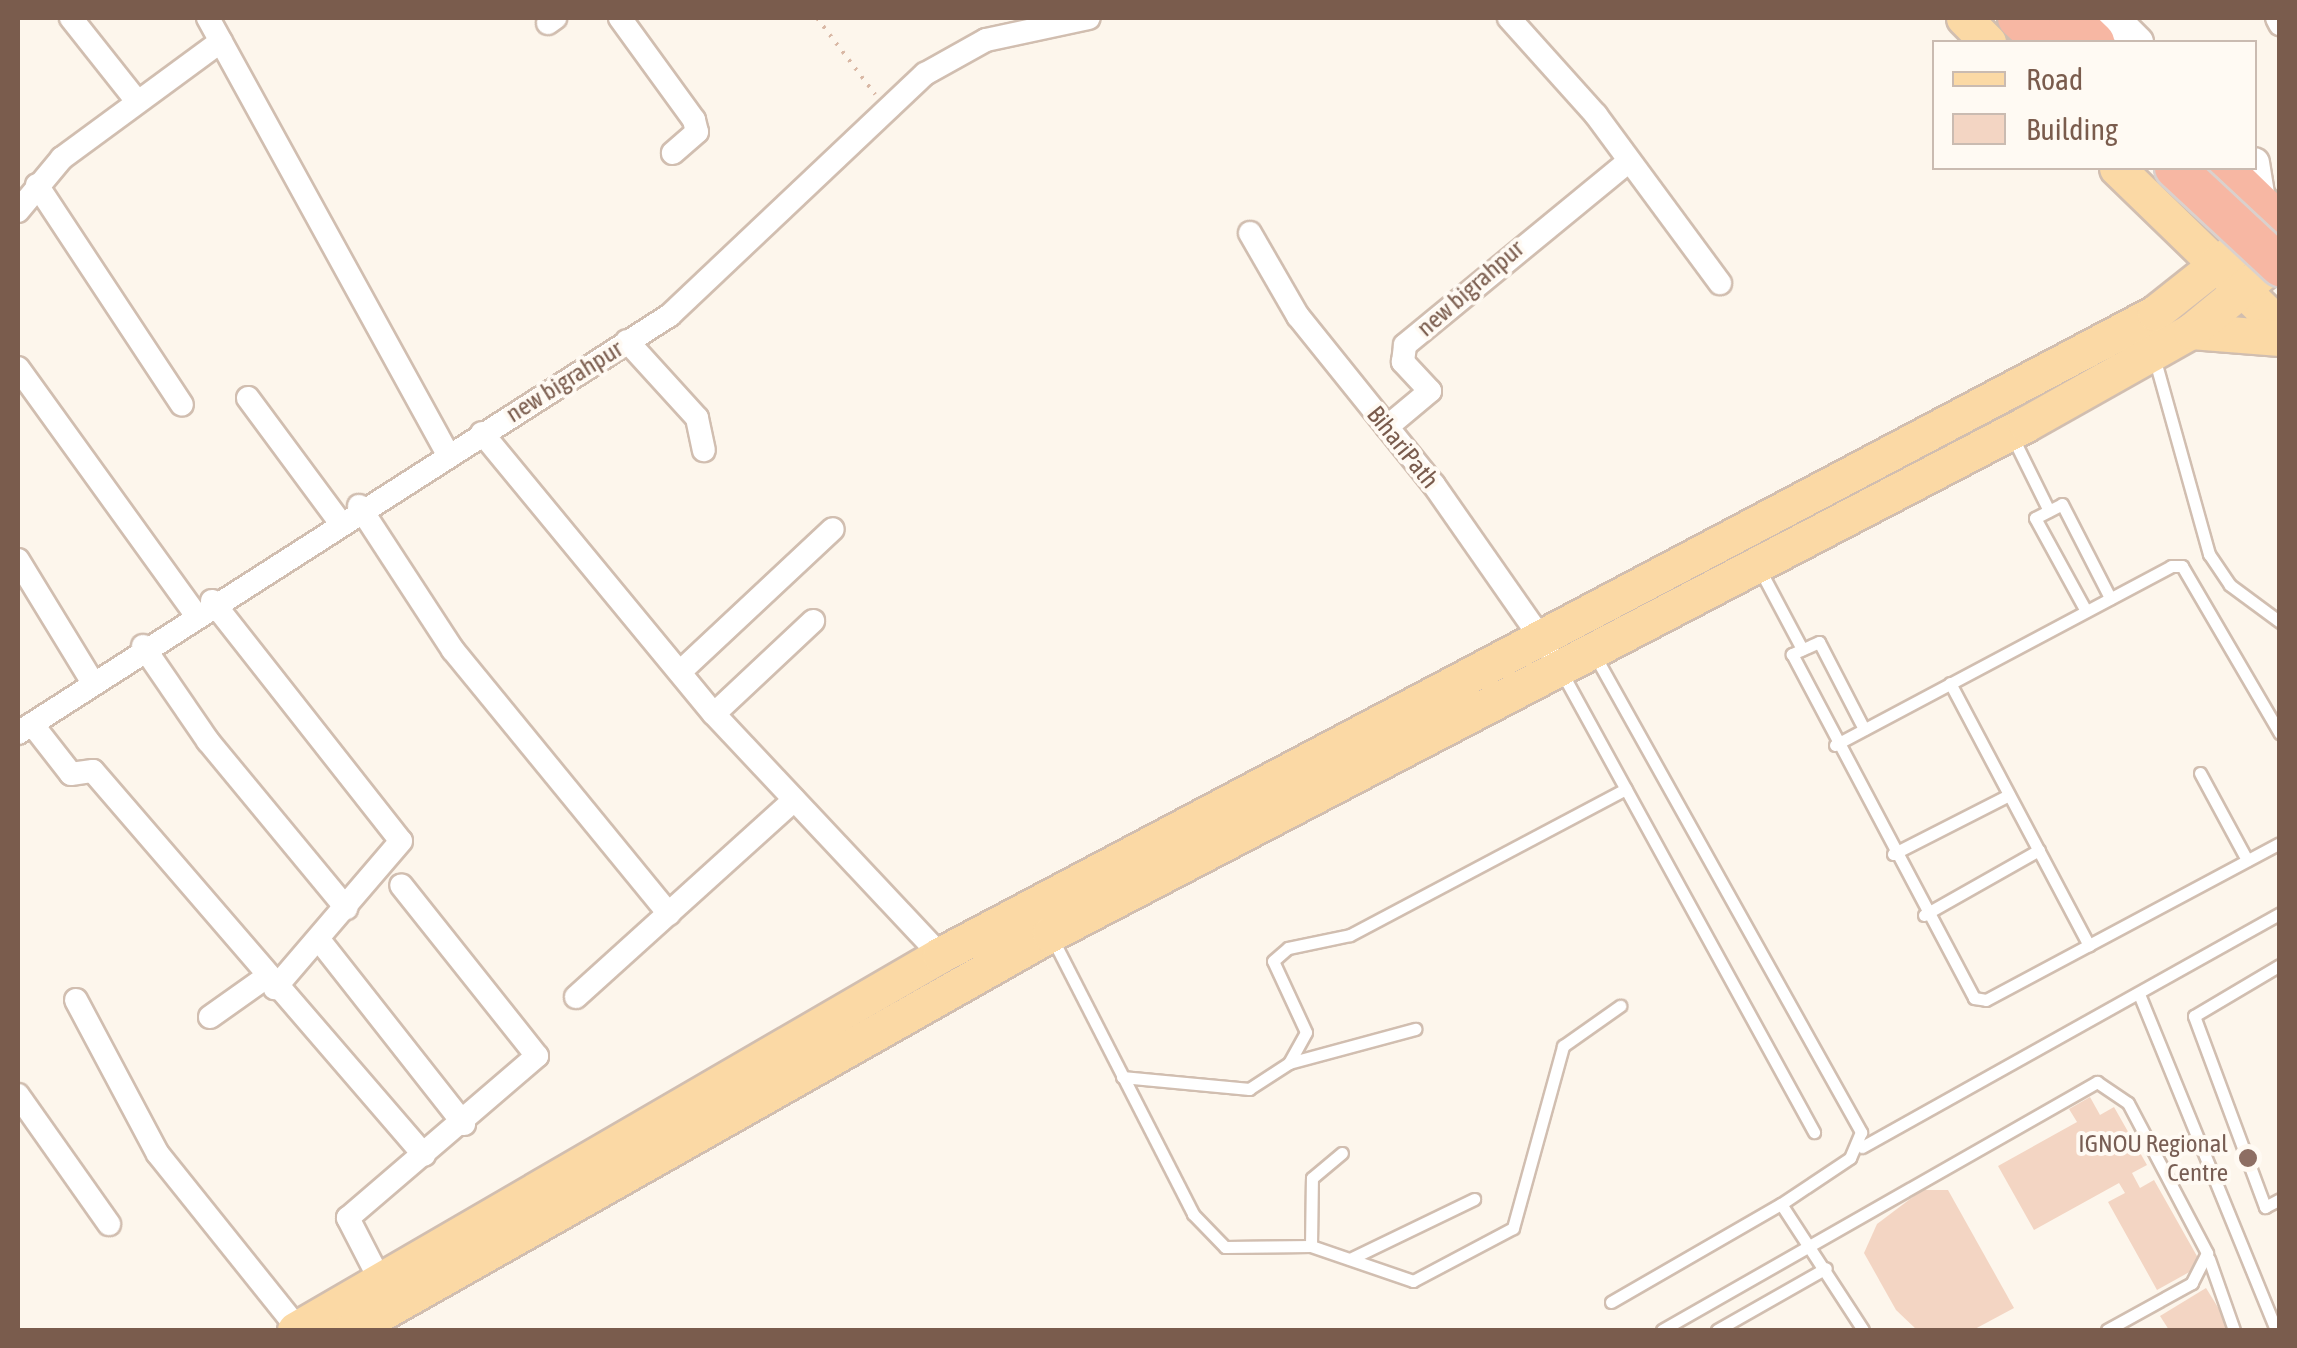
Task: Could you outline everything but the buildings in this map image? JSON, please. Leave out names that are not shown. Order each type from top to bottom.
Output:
[{"type":"highway","points":[[2018,18],[2042,40]]},
{"type":"highway","points":[[2069,18],[2092,40]]},
{"type":"highway","points":[[2178,170],[2280,266]]},
{"type":"highway","points":[[2224,170],[2275,224]]},
{"type":"main road","points":[[1964,18],[1986,40]]},
{"type":"main road","points":[[2120,170],[2280,326]]},
{"type":"main road","points":[[298,1330],[380,1280],[579,1181],[1042,920],[1550,652],[2155,313],[2215,262],[2275,224]]},
{"type":"main road","points":[[1550,652],[1590,646],[2010,432],[2191,332],[2242,289],[2275,224]]},
{"type":"main road","points":[[2155,313],[2176,275],[2181,230]]},
{"type":"main road","points":[[2191,332],[2280,338]]},
{"type":"main road","points":[[873,1013],[940,955],[1042,920]]},
{"type":"main road","points":[[351,1330],[579,1181]]},
{"type":"street","points":[[71,18],[136,100]]},
{"type":"street","points":[[208,18],[448,454]]},
{"type":"street","points":[[620,18],[694,120],[697,132],[674,153]]},
{"type":"street","name":"new bigrahpur","points":[[25,729],[203,606],[482,433],[708,286],[888,110],[954,55],[1030,24],[1089,18]]},
{"type":"street","points":[[1509,18],[1628,162],[1720,283]]},
{"type":"street","points":[[2114,18],[2136,40]]},
{"type":"street","points":[[18,210],[37,185],[136,100],[221,41]]},
{"type":"street","name":"new bigrahpur","points":[[1387,427],[1430,391],[1403,362],[1405,345],[1628,162]]},
{"type":"street","points":[[2256,170],[2275,224]]},
{"type":"street","points":[[37,185],[182,405]]},
{"type":"street","name":"BihariPath","points":[[1250,233],[1298,316],[1387,427],[1550,652]]},
{"type":"street","points":[[627,341],[697,418],[704,450]]},
{"type":"street","points":[[18,368],[203,606],[399,832],[395,852],[320,940],[270,983],[210,1017]]},
{"type":"street","points":[[248,398],[339,522]]},
{"type":"street","points":[[482,433],[714,714],[940,955]]},
{"type":"street","points":[[360,506],[454,650],[669,914]]},
{"type":"street","points":[[680,672],[833,528]]},
{"type":"street","points":[[18,560],[92,681]]},
{"type":"street","points":[[714,714],[813,621]]},
{"type":"street","points":[[144,646],[208,740],[346,908]]},
{"type":"street","points":[[25,729],[71,774],[93,770],[270,983],[424,1155]]},
{"type":"street","points":[[576,997],[794,800]]},
{"type":"street","points":[[380,1280],[348,1218],[464,1124],[537,1056],[400,886]]},
{"type":"street","points":[[320,940],[464,1124]]},
{"type":"street","points":[[76,1000],[158,1154],[298,1330]]},
{"type":"street","points":[[18,1095],[109,1224]]},
{"type":"lane","points":[[2152,353],[2208,554],[2230,584],[2280,622]]},
{"type":"lane","points":[[2010,432],[2049,511]]},
{"type":"lane","points":[[2086,611],[2035,518],[2062,504],[2110,598]]},
{"type":"lane","points":[[1755,560],[1802,649]]},
{"type":"lane","points":[[1835,745],[2110,598],[2182,566],[2280,734]]},
{"type":"lane","points":[[1864,729],[1819,642],[1792,654],[1924,914],[1974,998],[2089,945],[2280,843]]},
{"type":"lane","points":[[1590,646],[1862,1148]]},
{"type":"lane","points":[[1550,652],[1814,1132]]},
{"type":"lane","points":[[1950,683],[2089,945]]},
{"type":"lane","points":[[2200,773],[2247,860]]},
{"type":"lane","points":[[1290,1063],[1306,1032],[1273,960],[1288,948],[1350,935],[1626,789]]},
{"type":"lane","points":[[1894,854],[2010,794]]},
{"type":"lane","points":[[1924,914],[2039,850]]},
{"type":"lane","points":[[1611,1302],[1781,1204],[1862,1148],[2280,914]]},
{"type":"lane","points":[[1042,920],[1193,1214],[1224,1247],[1310,1246],[1413,1281],[1513,1228],[1562,1046],[1620,1006]]},
{"type":"lane","points":[[2280,965],[2194,1016],[2265,1207],[2280,1199]]},
{"type":"lane","points":[[2138,994],[2276,1330]]},
{"type":"lane","points":[[1122,1077],[1249,1089],[1290,1063],[1415,1028]]},
{"type":"lane","points":[[1662,1330],[2098,1082],[2128,1103],[2207,1254],[2234,1330]]},
{"type":"lane","points":[[1310,1246],[1312,1178],[1342,1152]]},
{"type":"lane","points":[[1350,1259],[1474,1199]]},
{"type":"lane","points":[[1781,1204],[1812,1245],[1863,1330]]},
{"type":"lane","points":[[2107,1330],[2192,1283],[2207,1254]]},
{"type":"lane","points":[[1717,1330],[1826,1268]]},
{"type":"path","points":[[817,18],[888,110]]},
{"type":"place","name":"IGNOU Regional Centre","points":[[2248,1158]]}]
